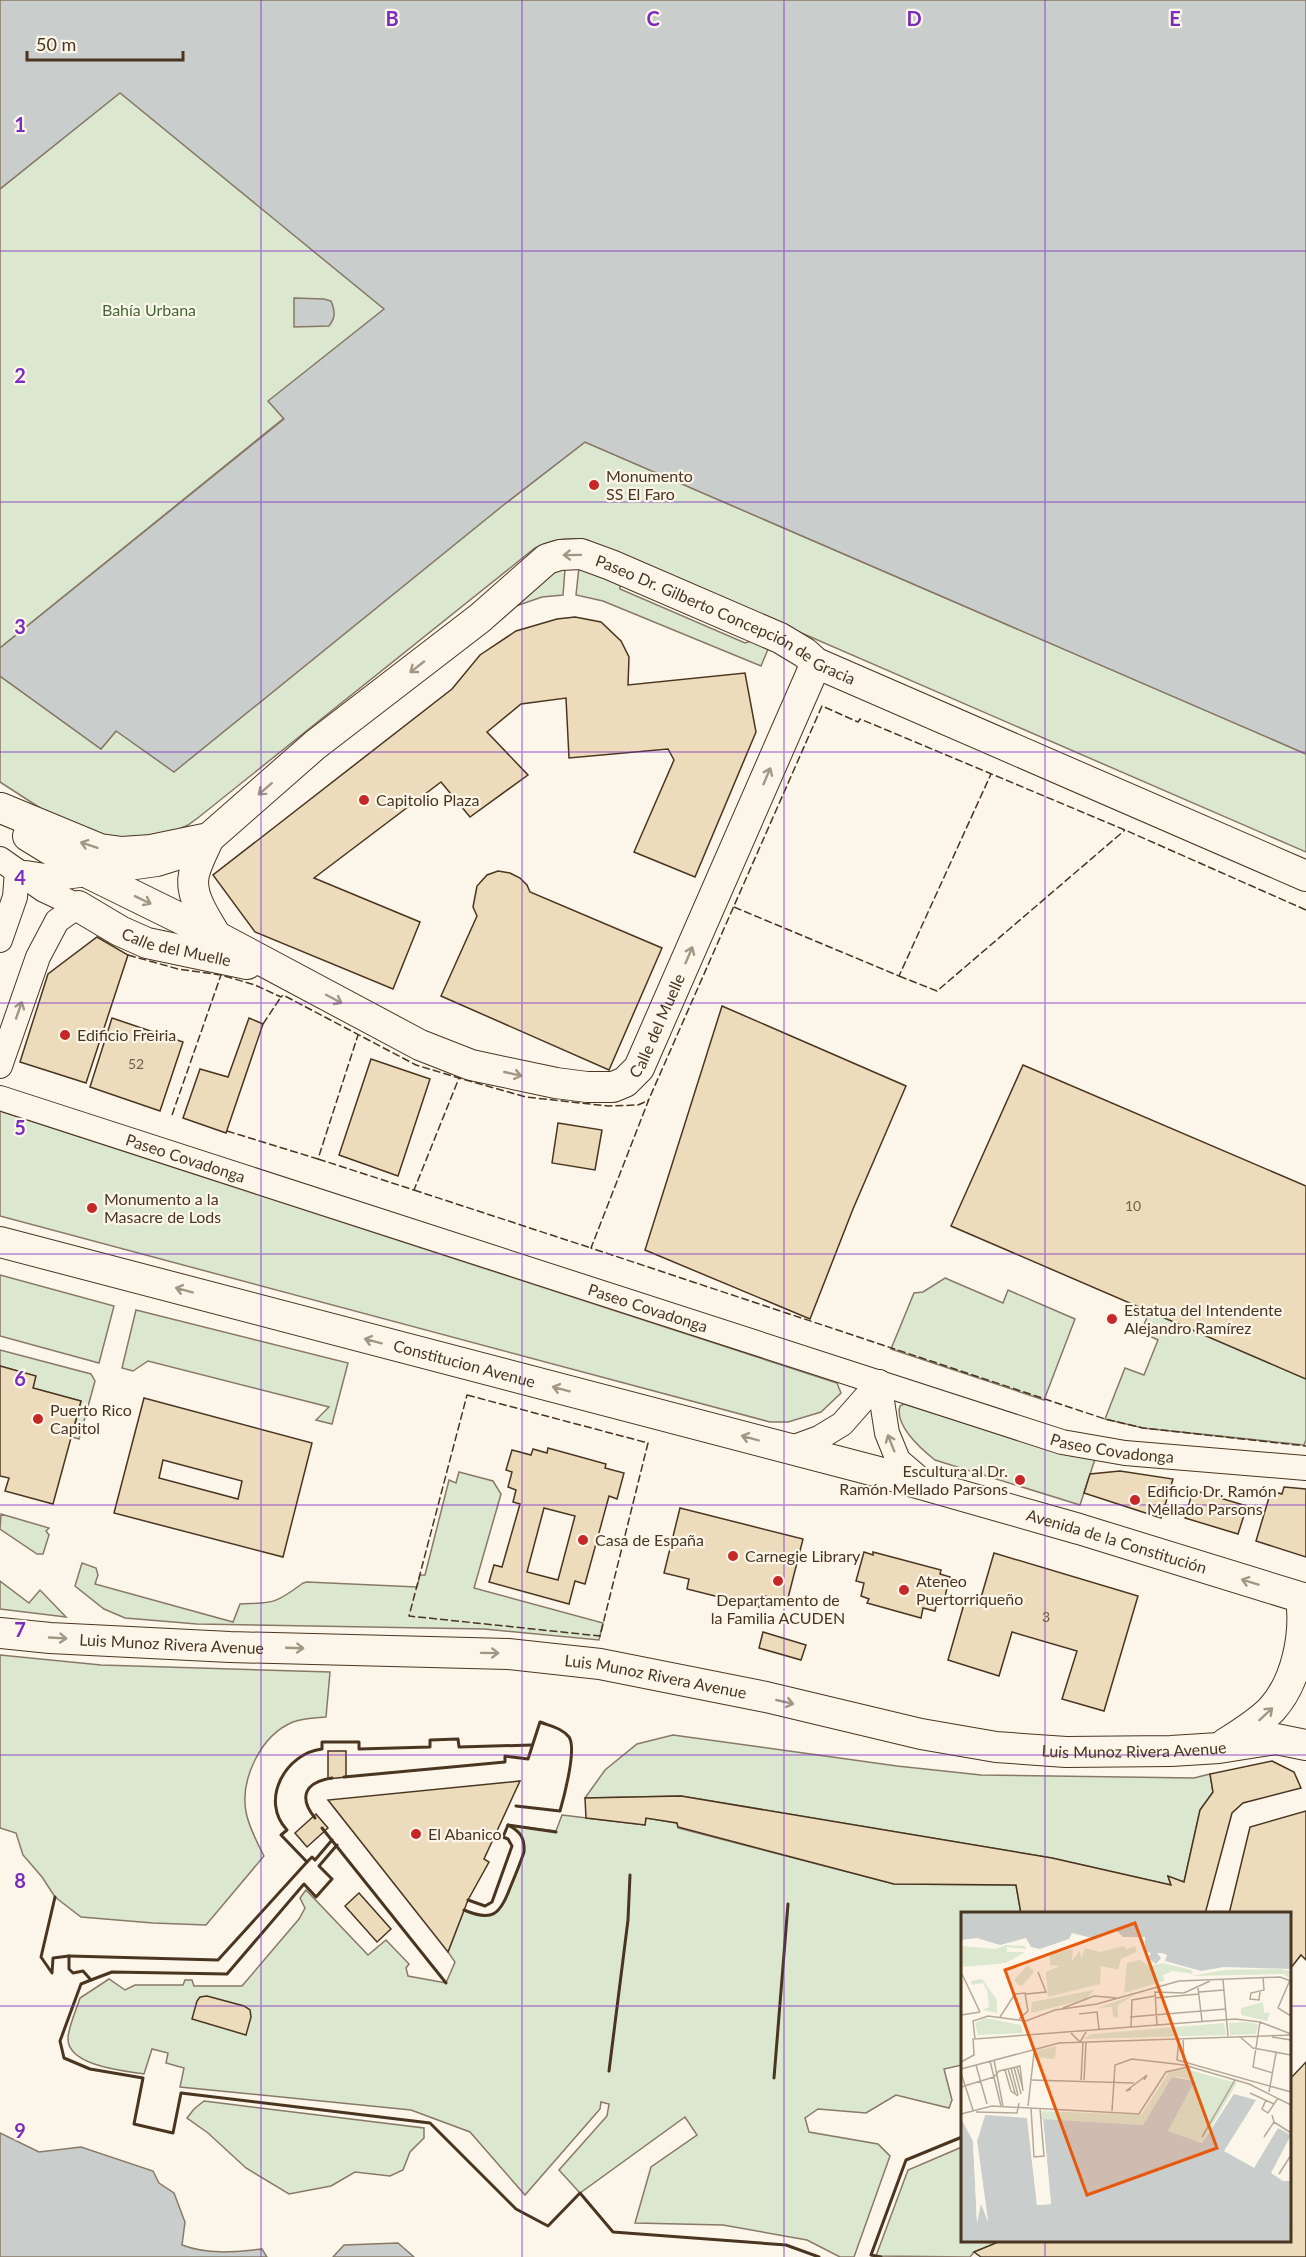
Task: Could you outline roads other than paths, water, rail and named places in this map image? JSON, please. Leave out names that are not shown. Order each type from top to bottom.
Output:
[{"type":"main road","name":"Paseo Dr. Gilberto Concepción de Gracia","points":[[1,808],[100,849],[122,852],[151,850],[209,838],[315,745],[480,618],[547,559],[560,555],[580,554],[611,565],[789,642],[816,663],[1306,876]]},
{"type":"main road","name":"Calle del Muelle","points":[[1,808],[31,839],[90,874],[216,936],[420,1045],[471,1065],[556,1083],[587,1087],[613,1087],[625,1083],[639,1068],[816,663]]},
{"type":"main road","points":[[209,838],[194,874],[194,883],[196,897],[216,936]]},
{"type":"main road","name":"Calle del Muelle","points":[[78,906],[120,931],[147,943],[282,972]]},
{"type":"main road","name":"Constitucion Avenue","points":[[0,1242],[928,1486]]},
{"type":"main road","name":"Avenida de la Constitución","points":[[928,1486],[1079,1529],[1304,1599]]},
{"type":"main road","points":[[1219,1748],[1264,1717],[1284,1694],[1297,1662],[1303,1639],[1306,1617],[1304,1599]]},
{"type":"main road","name":"Luis Munoz Rivera Avenue","points":[[0,1633],[50,1638],[230,1647],[508,1653],[600,1664],[766,1697],[921,1734],[996,1747],[1066,1752],[1172,1750],[1219,1748],[1276,1739],[1306,1745]]},
{"type":"street","points":[[9,865],[58,878],[90,874],[179,859],[195,852],[209,838]]},
{"type":"street","points":[[0,1066],[38,957],[57,921],[78,906],[44,890],[9,865]]},
{"type":"street","points":[[0,940],[15,897],[9,865]]},
{"type":"street","name":"Paseo Covadonga","points":[[0,1098],[1062,1442],[1125,1454],[1306,1468]]},
{"type":"street","points":[[789,1449],[819,1438],[842,1424],[879,1382]]},
{"type":"street","points":[[879,1382],[887,1433],[898,1460],[928,1486]]},
{"type":"place","name":"Monumento SS El Faro","points":[[594,485]]},
{"type":"place","name":"Capitolio Plaza","points":[[364,800]]},
{"type":"place","name":"Edificio Freiria","points":[[65,1035]]},
{"type":"place","name":"Monumento a la Masacre de Lods","points":[[92,1208]]},
{"type":"place","name":"Estatua del Intendente Alejandro Ramírez","points":[[1112,1319]]},
{"type":"place","name":"Puerto Rico Capitol","points":[[38,1419]]},
{"type":"place","name":"Escultura al Dr. Ramón Mellado Parsons","points":[[1020,1480]]},
{"type":"place","name":"Edificio Dr. Ramón Mellado Parsons","points":[[1135,1500]]},
{"type":"place","name":"Casa de España","points":[[583,1540]]},
{"type":"place","name":"Carnegie Library","points":[[733,1556]]},
{"type":"place","name":"Departamento de la Familia ACUDEN","points":[[778,1581]]},
{"type":"place","name":"Ateneo Puertorriqueño","points":[[904,1590]]},
{"type":"place","name":"El Abanico","points":[[416,1834]]},
{"type":"park label","name":"Bahía Urbana","points":[[149,310]]}]
